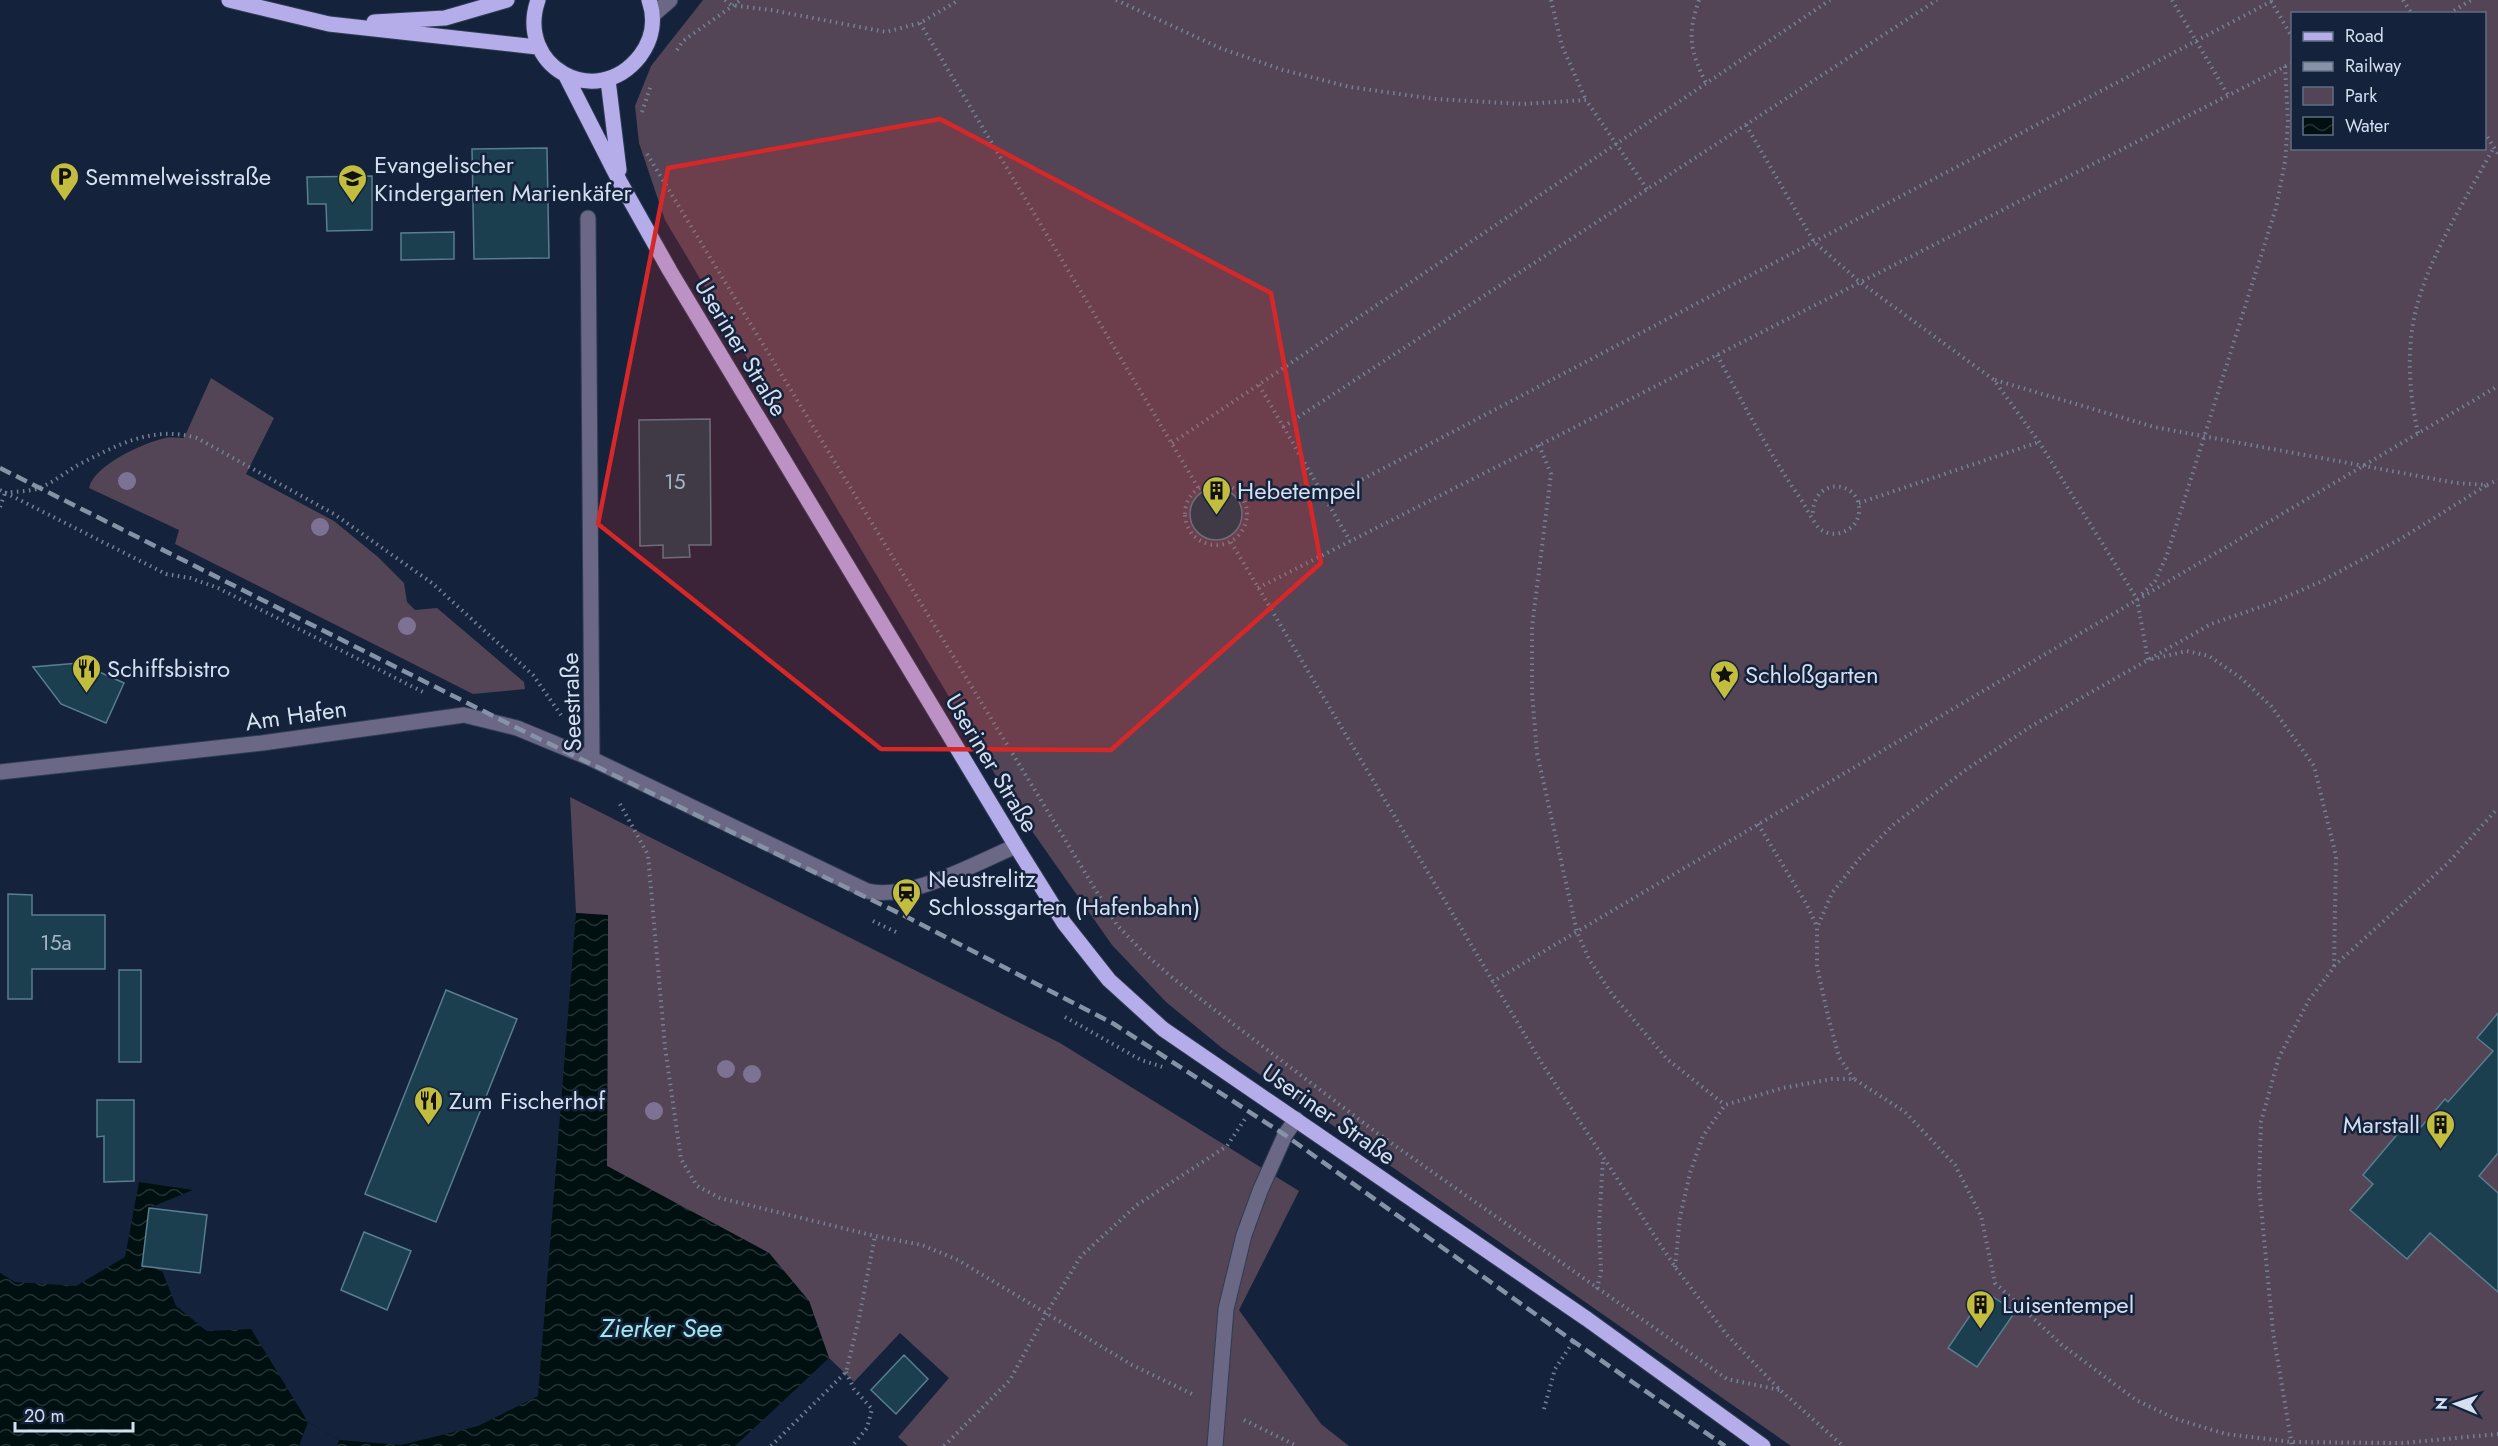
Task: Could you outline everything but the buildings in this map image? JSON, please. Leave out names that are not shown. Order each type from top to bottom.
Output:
[{"type":"main road","points":[[229,0],[329,24],[537,46]]},
{"type":"main road","points":[[329,24],[445,18],[507,0]]},
{"type":"main road","points":[[538,0],[533,14],[537,46],[549,64],[566,76],[586,82],[608,80],[630,69],[649,45],[651,7]]},
{"type":"main road","name":"Useriner Straße","points":[[566,76],[620,182],[670,271],[1016,846],[1064,923],[1109,980],[1163,1029],[1587,1319],[1763,1446]]},
{"type":"main road","name":"Useriner Straße","points":[[608,80],[620,182]]},
{"type":"street","points":[[651,7],[670,0]]},
{"type":"street","name":"Seestraße","points":[[588,218],[591,759],[867,891],[880,894],[918,887],[1016,846]]},
{"type":"street","name":"Am Hafen","points":[[0,772],[262,743],[464,715],[517,728],[591,759]]},
{"type":"street","points":[[1215,1446],[1226,1309],[1244,1235],[1285,1135],[1296,1119]]},
{"type":"path","points":[[725,0],[731,5],[771,10],[886,32],[920,23],[959,0]]},
{"type":"path","points":[[670,59],[683,41],[741,0]]},
{"type":"path","points":[[1116,0],[1220,48],[1283,70],[1350,87],[1434,99],[1523,105],[1586,100]]},
{"type":"path","points":[[1551,0],[1562,46],[1586,100],[1647,189]]},
{"type":"path","points":[[1699,0],[1691,50],[1706,83]]},
{"type":"path","points":[[1283,427],[1937,0]]},
{"type":"path","points":[[2172,0],[2228,95]]},
{"type":"path","points":[[1325,499],[2272,0],[2291,35]]},
{"type":"path","points":[[2452,12],[2471,0]]},
{"type":"path","points":[[1172,443],[1827,1]]},
{"type":"path","points":[[920,23],[1199,489]]},
{"type":"path","points":[[1258,588],[2291,63]]},
{"type":"path","points":[[2137,599],[2155,581],[2167,555],[2276,208],[2285,162],[2288,122],[2285,66]]},
{"type":"path","points":[[641,117],[645,100],[657,77]]},
{"type":"path","points":[[1746,125],[1814,242],[1860,282],[1994,380],[2039,442],[2137,599],[2148,660]]},
{"type":"path","points":[[2486,135],[2498,154]]},
{"type":"path","points":[[643,147],[1117,925],[1174,979],[1377,1133],[1727,1379],[1780,1390]]},
{"type":"path","points":[[2418,433],[2410,401],[2410,351],[2416,309],[2434,261],[2494,147]]},
{"type":"path","points":[[1717,355],[1784,475],[1819,528],[1830,534],[1842,533],[1853,526],[1859,516],[1859,503],[1852,492],[1841,486],[1828,487],[1818,494],[1812,505],[1813,517]]},
{"type":"path","points":[[1994,380],[2115,417],[2204,436],[2456,483],[2487,485]]},
{"type":"path","points":[[1258,385],[1350,541]]},
{"type":"path","points":[[1492,982],[2498,386]]},
{"type":"path","points":[[5,493],[40,488],[78,465],[141,436],[163,432],[197,438],[334,514],[432,583],[533,675]]},
{"type":"path","points":[[1859,503],[2039,442]]},
{"type":"path","points":[[1539,445],[1551,474],[1532,627],[1532,693],[1537,753],[1577,932],[1590,962],[1612,994],[1667,1059],[1725,1106]]},
{"type":"path","points":[[2498,480],[2402,538],[2320,582],[2272,603],[2211,624],[2030,727],[1967,769],[1893,825],[1859,859],[1832,893],[1817,928],[1817,967],[1839,1057],[1854,1079],[1905,1112],[1955,1164],[1981,1216],[1995,1283],[2062,1345],[2136,1400],[2176,1419],[2226,1434],[2292,1444],[2403,1443],[2498,1434]]},
{"type":"path","points":[[1224,484],[1232,488],[1244,502],[1247,519],[1238,536],[1231,542],[1213,545],[1204,543],[1190,531],[1186,522],[1187,504],[1191,495],[1199,489],[1206,485],[1224,484]]},
{"type":"path","points":[[0,490],[166,574],[190,578],[218,588],[464,715]]},
{"type":"path","points":[[0,507],[5,493]]},
{"type":"path","points":[[1231,542],[1492,982],[1675,1267],[1726,1335],[1780,1390],[1843,1446]]},
{"type":"path","points":[[2148,660],[2187,651],[2209,656],[2241,678],[2271,706],[2314,766],[2336,856],[2334,967]]},
{"type":"path","points":[[618,800],[648,855],[665,1047],[681,1159],[697,1186],[720,1198],[875,1236],[922,1245],[958,1260],[1132,1365],[1297,1446]]},
{"type":"path","points":[[2292,1444],[2271,1310],[2259,1186],[2261,1122],[2279,1057],[2309,1000],[2334,967],[2448,863],[2498,808]]},
{"type":"path","points":[[1758,824],[1807,905],[1817,928]]},
{"type":"path","points":[[1675,1267],[1680,1217],[1690,1173],[1703,1137],[1725,1106],[1783,1088],[1832,1079],[1854,1079]]},
{"type":"path","points":[[944,1446],[1010,1380],[1081,1256],[1137,1205],[1227,1146],[1261,1094]]},
{"type":"path","points":[[1598,1287],[1601,1271],[1599,1226],[1604,1159]]},
{"type":"path","points":[[771,1446],[846,1372],[875,1236]]},
{"type":"path","points":[[1544,1409],[1555,1369],[1587,1319]]},
{"type":"path","points":[[846,1372],[854,1389],[873,1409],[867,1428],[854,1446]]},
{"type":"highlighted area","points":[[940,119],[1271,293],[1321,563],[1111,750],[881,749],[598,524],[668,168]]},
{"type":"green space","name":"Schloßgarten","points":[[703,0],[2498,0],[2498,1446],[1791,1446],[1222,1048],[1166,1002],[1112,945],[1011,801],[665,220],[639,143],[635,106],[651,66]]},
{"type":"green space","points":[[211,378],[274,418],[246,474],[334,521],[378,557],[404,583],[407,602],[415,610],[437,608],[524,682],[525,689],[473,694],[175,544],[179,530],[89,488],[100,471],[121,456],[156,441],[167,438],[184,438]]},
{"type":"green space","points":[[570,797],[1060,1043],[1299,1191],[1239,1310],[1321,1424],[1349,1446],[908,1446],[898,1437],[949,1378],[900,1333],[854,1382],[829,1358],[809,1301],[769,1253],[607,1166],[608,916],[576,913]]},
{"type":"water","name":"Zierker See","points":[[576,913],[608,915],[607,1166],[769,1253],[809,1301],[829,1358],[735,1446],[0,1446],[0,1273],[15,1282],[76,1286],[125,1257],[139,1182],[193,1190],[149,1208],[142,1266],[161,1268],[176,1306],[207,1331],[251,1329],[308,1422],[339,1440],[401,1445],[478,1426],[538,1396]]},
{"type":"pier","points":[[308,1422],[339,1440],[337,1446],[299,1446]]},
{"type":"railway","points":[[0,468],[517,728],[907,917],[1114,1024],[1285,1135],[1573,1341],[1725,1446]]},
{"type":"place","name":"Semmelweisstraße","points":[[64,202]]},
{"type":"place","name":"Evangelischer Kindergarten Marienkäfer","points":[[353,204]]},
{"type":"place","name":"Hebetempel","points":[[1216,516]]},
{"type":"place","name":"Schiffsbistro","points":[[86,694]]},
{"type":"place","name":"Schloßgarten","points":[[1724,700]]},
{"type":"place","name":"Neustrelitz Schlossgarten (Hafenbahn)","points":[[907,918]]},
{"type":"place","name":"Zum Fischerhof","points":[[428,1126]]},
{"type":"place","name":"Marstall","points":[[2441,1150]]},
{"type":"place","name":"Luisentempel","points":[[1981,1330]]}]
